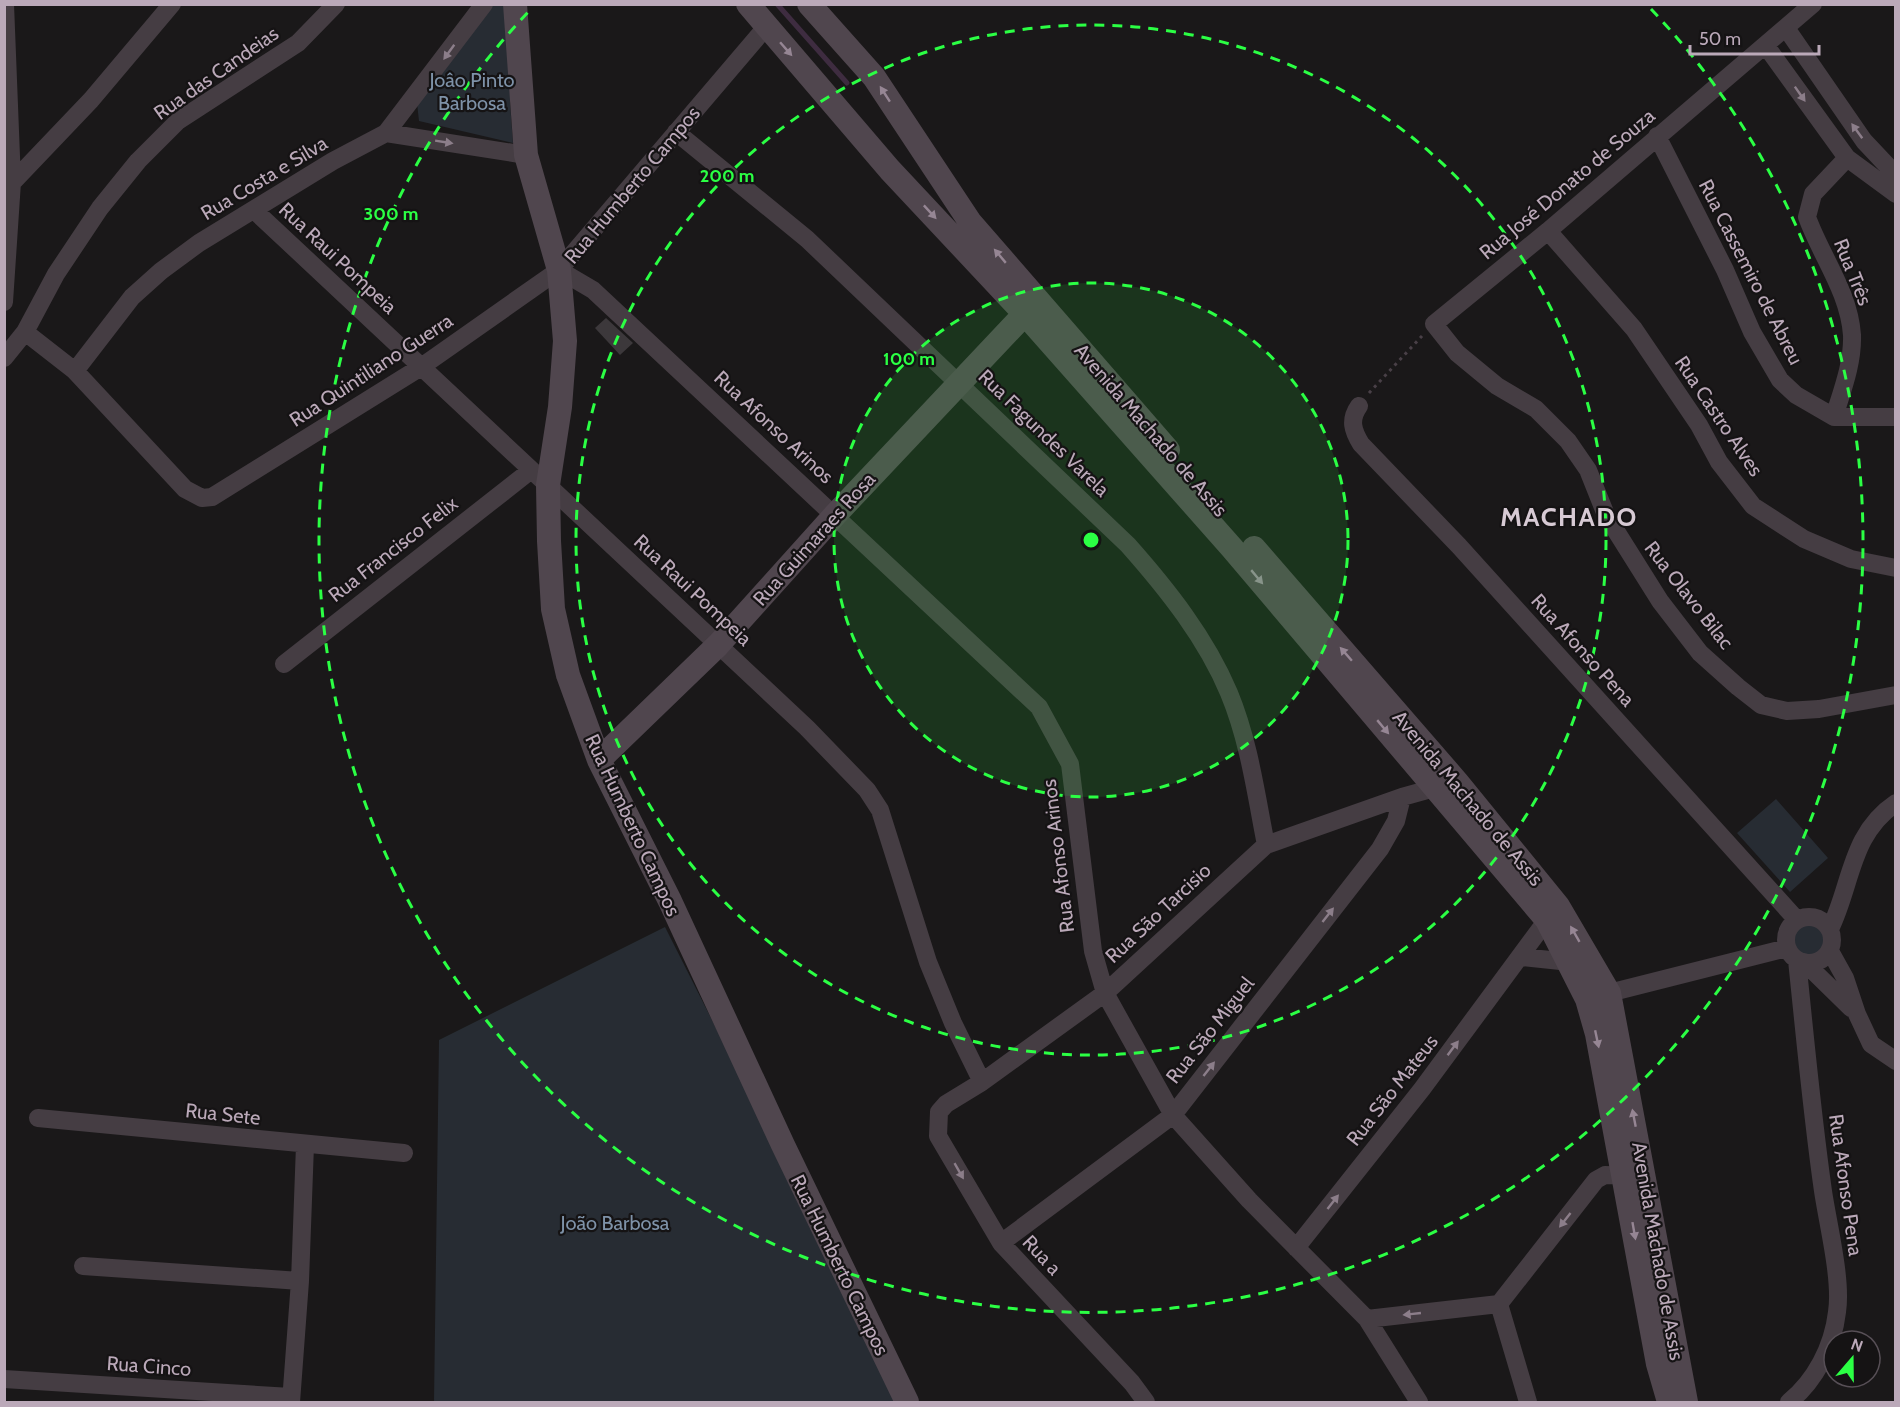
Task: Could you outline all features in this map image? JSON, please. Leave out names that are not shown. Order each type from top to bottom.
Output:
[{"type":"street","points":[[4,302],[8,187],[5,4]]},
{"type":"street","points":[[8,187],[91,100],[172,4]]},
{"type":"street","name":"Rua das Candeias","points":[[4,358],[25,332],[62,264],[100,208],[138,160],[178,121],[298,43],[336,4]]},
{"type":"street","points":[[484,4],[386,133],[526,155]]},
{"type":"street","points":[[515,4],[526,155],[559,270]]},
{"type":"street","name":"Avenida Machado de Assis","points":[[748,4],[890,170],[1031,307]]},
{"type":"street","name":"Avenida Machado de Assis","points":[[809,4],[874,76],[970,222],[1031,307],[1232,548],[1446,785],[1553,913],[1598,996],[1634,1176],[1686,1402]]},
{"type":"street","name":"Rua José Donato de Souza","points":[[1434,324],[1548,231],[1657,136],[1767,46],[1813,4]]},
{"type":"street","name":"Rua Humberto Campos","points":[[766,27],[559,270],[565,341],[560,407],[539,478],[553,609],[568,675],[599,760],[670,901],[783,1145],[907,1402]]},
{"type":"street","points":[[1786,28],[1864,141],[1896,175]]},
{"type":"street","points":[[1767,46],[1847,158],[1896,194]]},
{"type":"street","name":"Rua Fagundes Varela","points":[[676,132],[807,239],[1128,545],[1176,603],[1229,692],[1246,742],[1266,845]]},
{"type":"street","name":"Rua Costa e Silva","points":[[75,371],[132,297],[161,271],[199,243],[255,211],[333,161],[386,133]]},
{"type":"street","name":"Rua Cassemiro de Abreu","points":[[1657,136],[1771,368],[1796,396],[1834,417],[1896,417]]},
{"type":"street","name":"Rua Três","points":[[1834,417],[1848,370],[1852,335],[1842,293],[1807,217],[1813,194],[1847,158]]},
{"type":"street","name":"Rua Raui Pompeia","points":[[255,211],[839,759],[867,790],[880,810],[928,962],[953,1023],[982,1082]]},
{"type":"street","name":"Rua Castro Alves","points":[[1548,231],[1634,329],[1699,425],[1719,462],[1753,506],[1804,539],[1851,559],[1896,568]]},
{"type":"street","name":"Rua Quintiliano Guerra","points":[[75,371],[185,489],[202,498],[212,497],[421,367],[559,270]]},
{"type":"street","name":"Rua Afonso Arinos","points":[[559,270],[593,290],[1039,707],[1070,764],[1093,951],[1106,993],[1173,1115],[1249,1200],[1367,1319],[1419,1402]]},
{"type":"street","name":"Rua Guimaraes Rosa","points":[[599,760],[718,645],[835,515],[1031,307]]},
{"type":"street","name":"Rua Olavo Bilac","points":[[1434,324],[1457,353],[1497,386],[1536,409],[1562,433],[1588,470],[1606,515],[1660,601],[1700,653],[1738,687],[1761,705],[1787,711],[1819,709],[1896,695]]},
{"type":"street","points":[[25,332],[75,371]]},
{"type":"street","name":"Rua Afonso Pena","points":[[1359,406],[1353,421],[1354,431],[1361,444],[1459,546],[1797,921]]},
{"type":"street","name":"Rua Francisco Felix","points":[[285,664],[539,478]]},
{"type":"street","name":"Rua São Tarcisio","points":[[937,1118],[946,1104],[982,1082],[1106,993],[1266,845],[1402,796],[1446,785]]},
{"type":"street","name":"Rua São Miguel","points":[[1001,1243],[1173,1115],[1380,849],[1396,820],[1402,796]]},
{"type":"street","points":[[1824,924],[1846,886],[1858,844],[1883,811],[1896,803]]},
{"type":"street","name":"Avenida Machado de Assis","points":[[1553,913],[1570,962],[1598,996]]},
{"type":"street","name":"Rua São Mateus","points":[[1296,1248],[1553,913]]},
{"type":"street","points":[[1824,924],[1804,918],[1797,921],[1787,933],[1796,957],[1836,990],[1857,1014]]},
{"type":"street","points":[[1598,996],[1796,957],[1819,961],[1830,951],[1832,944],[1824,924]]},
{"type":"street","points":[[1830,951],[1845,978],[1870,1044],[1896,1060]]},
{"type":"street","points":[[1521,957],[1570,962]]},
{"type":"street","name":"Rua Afonso Pena","points":[[1789,1402],[1802,1392],[1823,1360],[1838,1311],[1833,1250],[1823,1191],[1796,957]]},
{"type":"street","name":"Rua Sete","points":[[38,1118],[404,1153]]},
{"type":"street","name":"Rua a","points":[[937,1118],[938,1136],[1001,1243],[1132,1383],[1146,1402]]},
{"type":"street","points":[[291,1400],[300,1281],[305,1144]]},
{"type":"street","points":[[1367,1319],[1499,1304],[1596,1180],[1605,1175],[1634,1176]]},
{"type":"street","name":"Avenida Machado de Assis","points":[[1634,1176],[1658,1364],[1668,1402]]},
{"type":"street","points":[[83,1266],[300,1281]]},
{"type":"street","points":[[1499,1304],[1528,1402]]},
{"type":"street","name":"Rua Cinco","points":[[4,1379],[291,1400]]},
{"type":"path","points":[[1359,406],[1385,374],[1434,324]]},
{"type":"green space","name":"Joâo Pinto Barbosa","points":[[491,5],[510,5],[514,72],[510,103],[513,143],[419,121],[417,103]]},
{"type":"green space","points":[[1776,799],[1828,858],[1790,892],[1737,833]]},
{"type":"green space","points":[[1810,923],[1822,928],[1827,940],[1822,952],[1810,957],[1798,952],[1793,940],[1798,928]]},
{"type":"green space","name":"João Barbosa","points":[[665,927],[905,1402],[434,1402],[439,1040]]},
{"type":"building","points":[[606,318],[633,343],[620,355],[595,328]]},
{"type":"waterway","points":[[777,4],[847,83]]},
{"type":"district","name":"MACHADO","points":[[1569,517]]}]
